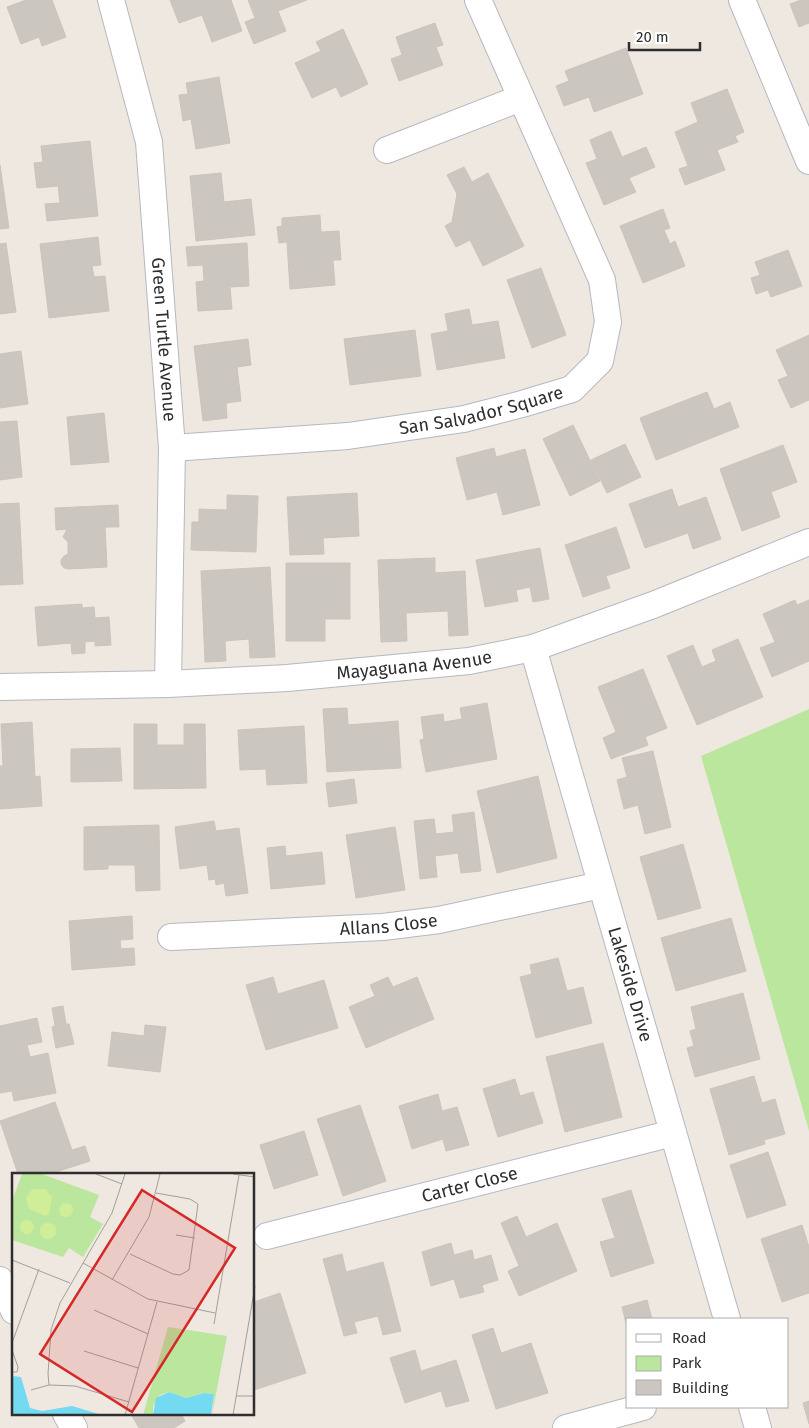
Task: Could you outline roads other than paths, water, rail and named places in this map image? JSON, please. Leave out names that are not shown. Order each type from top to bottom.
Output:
[{"type":"street","name":"Green Turtle Avenue","points":[[111,0],[149,142],[172,448],[168,684]]},
{"type":"street","name":"San Salvador Square","points":[[172,448],[348,436],[464,419],[572,389],[600,361],[608,322],[602,280],[478,0]]},
{"type":"street","points":[[742,0],[809,161]]},
{"type":"street","points":[[387,150],[521,98]]},
{"type":"street","name":"Mayaguana Avenue","points":[[0,687],[168,684],[287,678],[459,662],[533,648],[654,605],[809,542]]},
{"type":"street","name":"Lakeside Drive","points":[[533,648],[727,1318]]},
{"type":"street","name":"Allans Close","points":[[171,937],[383,927],[440,920],[601,885]]},
{"type":"street","name":"Carter Close","points":[[267,1236],[673,1133]]},
{"type":"street","points":[[0,1280],[12,1307]]},
{"type":"street","points":[[566,1428],[639,1408]]},
{"type":"street","points":[[752,1408],[758,1428]]},
{"type":"street","points":[[67,1416],[74,1428]]}]
